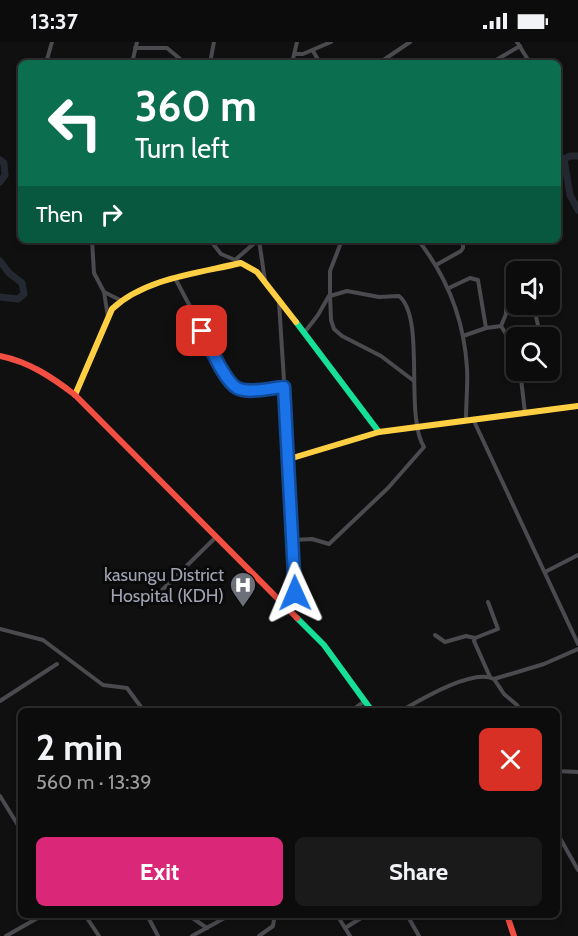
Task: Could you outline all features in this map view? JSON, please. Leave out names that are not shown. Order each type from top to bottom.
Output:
[{"type":"main road","points":[[75,395],[112,309],[120,300],[137,291],[238,262],[256,272],[265,281],[379,432]]},
{"type":"main road","points":[[0,356],[35,367],[75,395],[329,651],[370,708]]},
{"type":"main road","points":[[286,606],[296,589],[289,459],[379,432],[578,406]]},
{"type":"main road","points":[[508,918],[514,936]]},
{"type":"street","points":[[47,60],[52,42]]},
{"type":"street","points":[[133,60],[137,42]]},
{"type":"street","points":[[210,60],[213,42]]},
{"type":"street","points":[[293,60],[297,42]]},
{"type":"street","points":[[295,54],[314,51],[331,42]]},
{"type":"street","points":[[383,60],[410,42]]},
{"type":"street","points":[[495,60],[519,44],[528,60]]},
{"type":"street","points":[[135,48],[167,48],[181,60]]},
{"type":"street","points":[[314,51],[318,60]]},
{"type":"street","points":[[92,243],[94,273],[104,291],[109,318]]},
{"type":"street","points":[[212,243],[221,254],[238,262],[256,243]]},
{"type":"street","points":[[259,243],[265,281]]},
{"type":"street","points":[[341,243],[330,272],[331,320],[334,329],[342,336],[381,356],[414,381]]},
{"type":"street","points":[[420,243],[449,288],[463,336],[469,419],[578,644]]},
{"type":"street","points":[[436,265],[461,251],[463,243]]},
{"type":"street","points":[[449,288],[470,278],[478,280],[486,328]]},
{"type":"street","points":[[176,280],[229,380],[237,388],[249,390],[284,387]]},
{"type":"street","points":[[104,291],[120,300]]},
{"type":"street","points":[[292,540],[312,539],[329,543],[388,488],[424,447],[419,439],[417,426],[410,320],[402,298],[389,295],[379,297],[347,291],[330,295],[318,315],[303,333]]},
{"type":"street","points":[[279,300],[289,459]]},
{"type":"street","points":[[501,326],[506,314]]},
{"type":"street","points":[[463,336],[486,328],[501,326]]},
{"type":"street","points":[[501,326],[506,334]]},
{"type":"street","points":[[521,381],[525,413]]},
{"type":"street","points":[[153,598],[216,537]]},
{"type":"street","points":[[545,572],[578,555]]},
{"type":"street","points":[[435,635],[445,642],[466,636],[475,638],[498,628],[488,602]]},
{"type":"street","points":[[0,629],[43,640],[103,685],[127,688],[142,708]]},
{"type":"street","points":[[475,638],[480,657],[492,678],[519,708]]},
{"type":"street","points":[[406,708],[455,683],[492,678],[544,664],[578,649]]},
{"type":"street","points":[[0,701],[57,664]]},
{"type":"street","points":[[355,708],[365,701]]},
{"type":"street","points":[[560,771],[577,773]]},
{"type":"street","points":[[0,796],[18,825]]},
{"type":"street","points":[[560,838],[578,870]]},
{"type":"street","points":[[6,936],[39,918]]},
{"type":"street","points":[[87,918],[99,936]]},
{"type":"street","points":[[149,918],[158,936]]},
{"type":"street","points":[[192,918],[207,928]]},
{"type":"street","points":[[192,936],[224,918]]},
{"type":"street","points":[[259,936],[273,926],[273,918]]},
{"type":"street","points":[[339,918],[350,936]]},
{"type":"street","points":[[345,927],[361,918]]},
{"type":"street","points":[[409,918],[419,936]]},
{"type":"waterway","points":[[578,156],[564,159],[570,195],[578,210]]},
{"type":"waterway","points":[[0,160],[4,163],[5,175],[0,182]]},
{"type":"waterway","points":[[0,261],[9,273],[22,283],[24,294],[18,299],[0,297]]},
{"type":"traffic: fast","points":[[296,322],[379,432]]},
{"type":"traffic: fast","points":[[297,618],[324,645],[370,708]]},
{"type":"traffic: slow","points":[[75,395],[112,309],[140,290],[156,283],[241,263],[257,272],[296,322]]},
{"type":"traffic: slow","points":[[286,606],[293,597],[295,589],[289,459],[379,432],[578,406]]},
{"type":"traffic: jam","points":[[0,356],[40,371],[75,395],[297,618]]},
{"type":"traffic: jam","points":[[508,918],[514,936]]},
{"type":"place","name":"kasungu District Hospital (KDH)","points":[[243,608]]},
{"type":"route","points":[[202,331],[229,380],[237,388],[249,390],[284,387],[295,593]]}]
